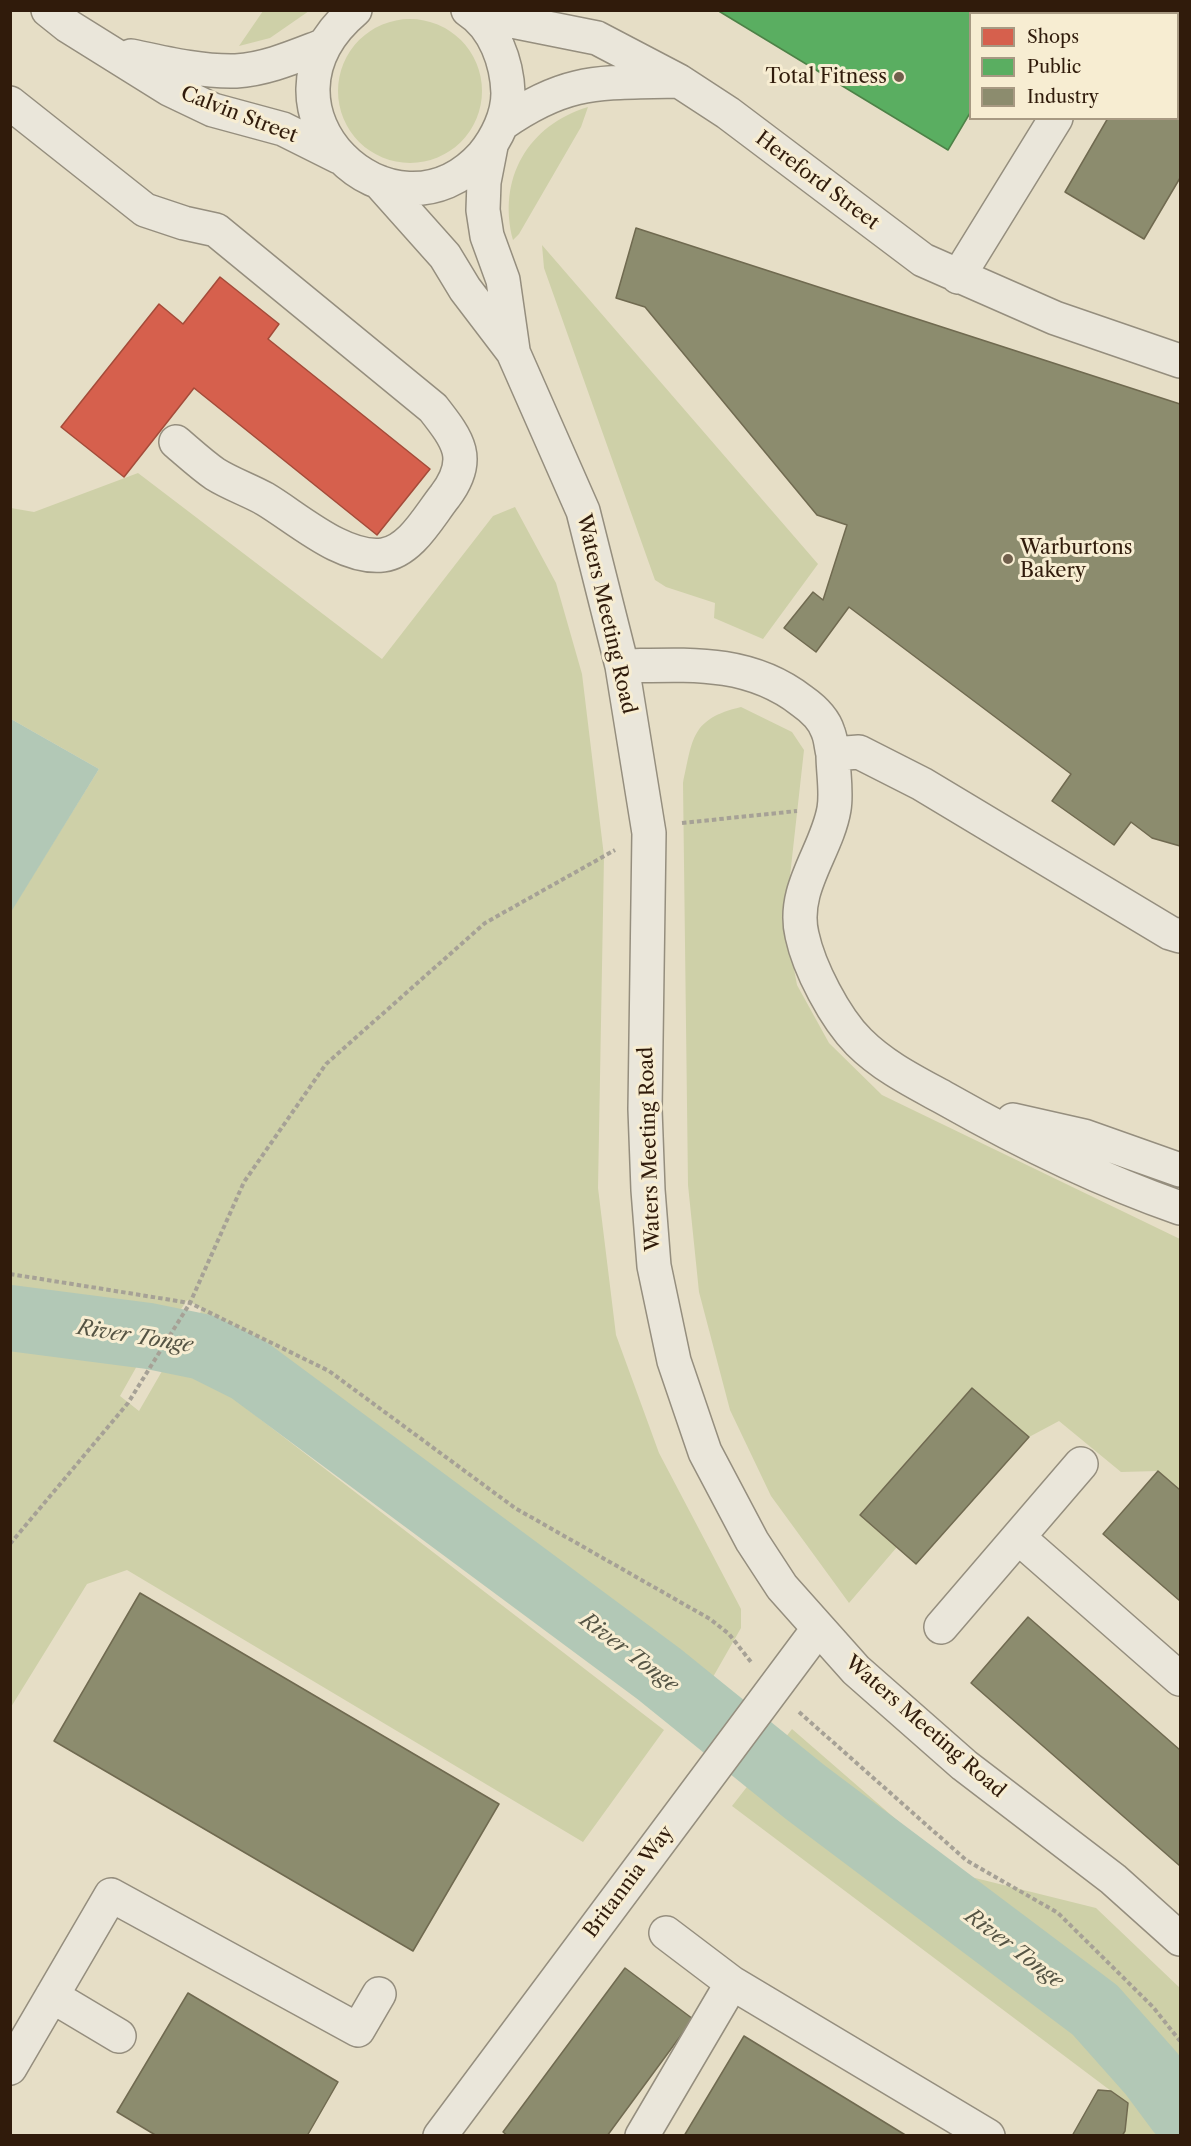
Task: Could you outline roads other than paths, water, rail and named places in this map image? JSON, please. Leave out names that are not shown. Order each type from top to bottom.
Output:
[{"type":"street","name":"Calvin Street","points":[[48,10],[170,89],[213,110],[283,129],[340,158]]},
{"type":"street","name":"Hereford Street","points":[[470,12],[597,38],[679,81],[728,113],[893,240],[923,260],[1055,318],[1180,361]]},
{"type":"street","name":"Waters Meeting Road","points":[[470,12],[493,38],[501,52],[508,76],[508,101],[496,135],[484,182],[483,210],[487,236],[503,280],[513,352]]},
{"type":"street","name":"Calvin Street","points":[[109,51],[176,65],[236,71],[278,63],[339,23]]},
{"type":"street","points":[[339,23],[319,55],[313,82],[315,109],[324,136],[340,158],[358,172],[379,182],[402,187],[428,186],[453,178],[475,164],[496,135],[549,95],[574,86],[596,83],[679,81]]},
{"type":"street","points":[[10,103],[145,210],[184,223],[216,230],[433,408],[456,437],[462,460],[456,482],[406,545],[383,555],[355,551],[311,531],[266,500],[215,474],[176,442]]},
{"type":"street","points":[[958,277],[1055,120]]},
{"type":"street","name":"Waters Meeting Road","points":[[379,182],[446,256],[465,289],[513,352],[583,511],[663,828],[645,1109],[648,1190],[654,1266],[674,1361],[705,1452],[747,1531],[782,1587],[856,1670],[937,1743],[1113,1879],[1180,1938]]},
{"type":"street","points":[[622,666],[698,665],[760,675],[784,687],[813,709],[828,731],[833,754],[834,807],[827,834],[807,881],[802,908],[801,934],[828,1002],[852,1034],[876,1057],[966,1110],[1074,1164],[1180,1208]]},
{"type":"street","points":[[833,754],[859,752],[922,784],[1170,933],[1180,936]]},
{"type":"street","points":[[966,1110],[1084,1136],[1180,1170]]},
{"type":"street","points":[[941,1627],[1081,1464]]},
{"type":"street","points":[[1019,1538],[1180,1678]]},
{"type":"street","name":"Britannia Way","points":[[440,2136],[765,1697],[818,1629]]},
{"type":"street","points":[[10,2068],[111,1895],[358,2030],[379,1994]]},
{"type":"street","points":[[666,1933],[732,1983],[988,2136]]},
{"type":"street","points":[[642,2136],[732,1983]]},
{"type":"street","points":[[52,1996],[119,2036]]},
{"type":"waterway","name":"River Tonge","points":[[10,1318],[149,1336],[203,1347],[249,1370],[659,1674],[805,1792],[1095,2010],[1151,2073],[1180,2112]]},
{"type":"place","name":"Total Fitness","points":[[899,77]]},
{"type":"place","name":"Warburtons Bakery","points":[[1008,559]]}]
